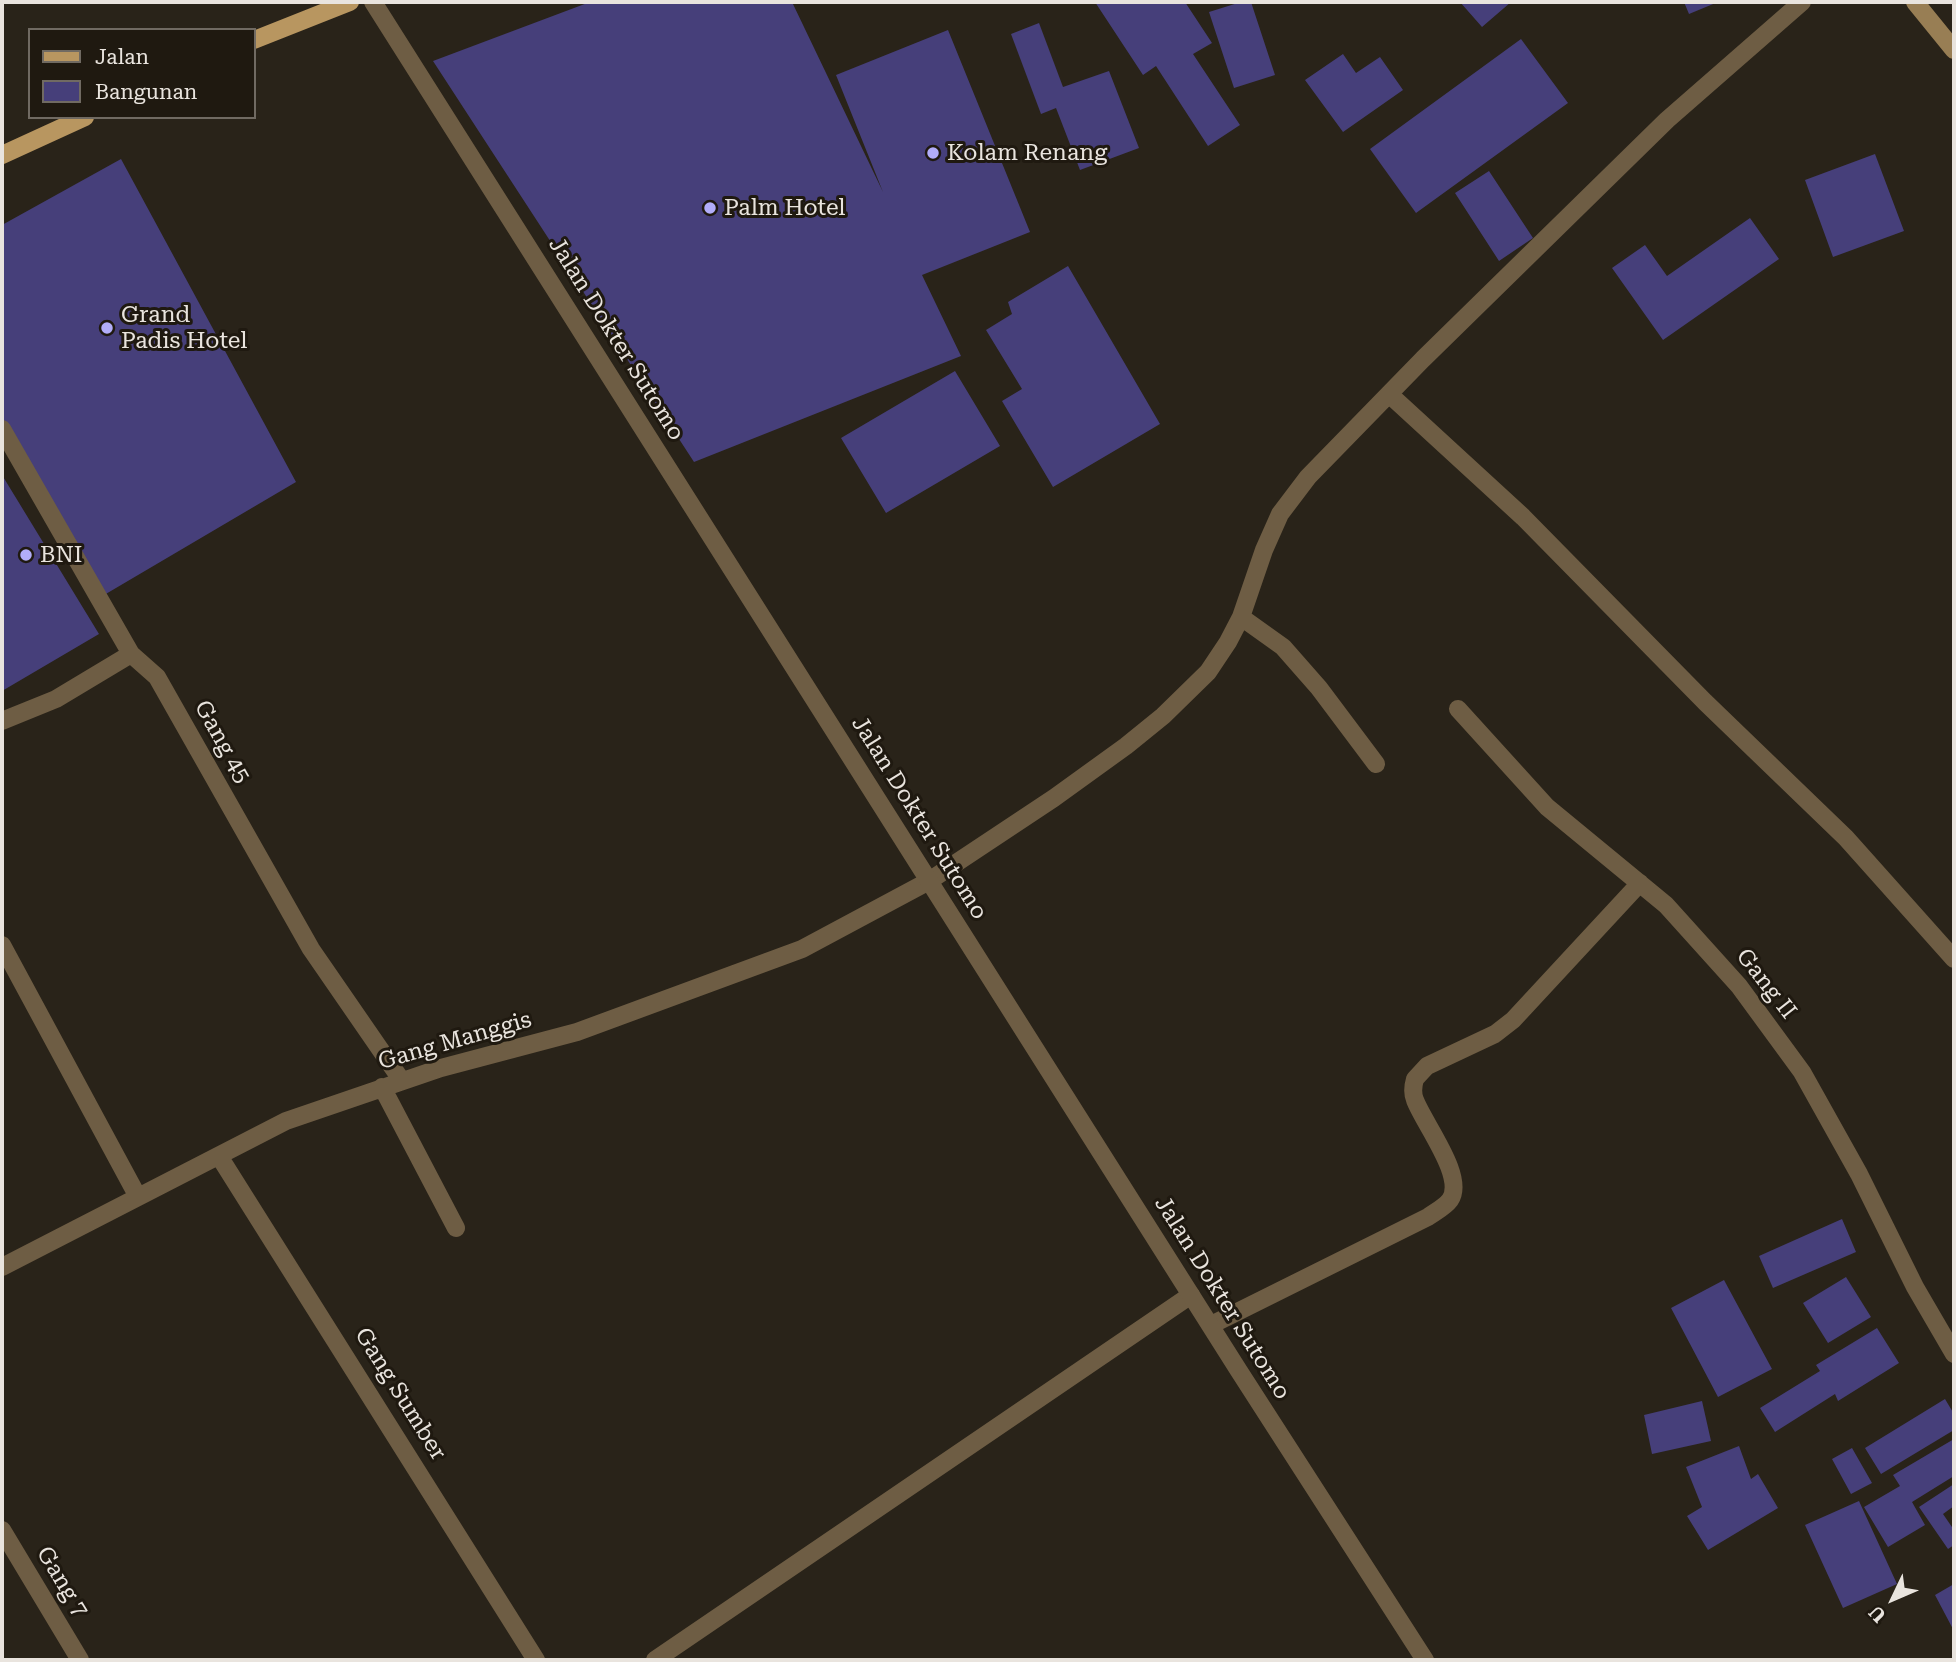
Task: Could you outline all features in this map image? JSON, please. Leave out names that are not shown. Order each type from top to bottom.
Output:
[{"type":"main road","points":[[256,39],[350,2]]},
{"type":"main road","points":[[1916,2],[1954,50]]},
{"type":"main road","points":[[2,155],[81,119]]},
{"type":"street","name":"Jalan Dokter Sutomo","points":[[373,2],[1424,1660]]},
{"type":"street","name":"Gang Manggis","points":[[2,1267],[286,1121],[382,1087],[577,1032],[803,949],[929,881],[1064,791],[1163,716],[1208,672],[1241,617],[1264,550],[1280,514],[1308,477],[1667,120],[1802,2]]},
{"type":"street","points":[[1389,394],[1522,517],[1705,702],[1846,838],[1954,959]]},
{"type":"street","name":"Gang 45","points":[[2,429],[131,654],[158,677],[311,950],[402,1081]]},
{"type":"street","points":[[1241,617],[1283,647],[1319,688],[1376,764]]},
{"type":"street","points":[[2,721],[56,699],[131,654]]},
{"type":"street","name":"Gang II","points":[[1458,709],[1547,807],[1666,905],[1739,986],[1802,1072],[1859,1174],[1915,1287],[1954,1354]]},
{"type":"street","points":[[1211,1325],[1428,1217],[1447,1203],[1454,1188],[1452,1176],[1414,1098],[1415,1079],[1427,1066],[1495,1034],[1513,1020],[1640,883]]},
{"type":"street","points":[[2,945],[138,1197]]},
{"type":"street","points":[[382,1087],[456,1228]]},
{"type":"street","name":"Gang Sumber","points":[[219,1156],[536,1660]]},
{"type":"street","points":[[655,1660],[1191,1295]]},
{"type":"street","name":"Gang 7","points":[[2,1530],[80,1660]]},
{"type":"building","name":"Palm Hotel","points":[[590,2],[792,2],[883,192],[836,75],[948,30],[1030,232],[922,275],[961,356],[694,462],[433,61]]},
{"type":"building","points":[[1095,2],[1185,2],[1212,43],[1193,54],[1240,125],[1208,146],[1156,66],[1143,75]]},
{"type":"building","points":[[1241,2],[1251,2],[1275,75],[1234,88],[1209,12]]},
{"type":"building","points":[[1460,2],[1511,2],[1482,27]]},
{"type":"building","points":[[1684,2],[1718,2],[1689,14]]},
{"type":"building","points":[[1039,23],[1063,87],[1109,71],[1139,148],[1080,170],[1056,108],[1041,114],[1011,34]]},
{"type":"building","points":[[1521,39],[1568,103],[1416,213],[1370,149]]},
{"type":"building","points":[[1343,54],[1356,73],[1380,57],[1403,90],[1343,132],[1305,80]]},
{"type":"building","points":[[1875,154],[1904,231],[1833,257],[1805,180]]},
{"type":"building","name":"Grand Padis Hotel","points":[[121,159],[296,482],[99,598],[2,431],[2,225]]},
{"type":"building","points":[[1489,171],[1533,238],[1499,261],[1455,193]]},
{"type":"building","points":[[1750,218],[1779,259],[1663,340],[1612,268],[1645,245],[1667,276]]},
{"type":"building","points":[[1068,266],[1160,424],[1053,487],[1002,401],[1022,389],[986,330],[1012,314],[1008,302]]},
{"type":"building","points":[[955,371],[1000,446],[886,513],[841,438]]},
{"type":"building","name":"BNI","points":[[2,475],[99,634],[2,691]]},
{"type":"building","points":[[1842,1219],[1856,1252],[1773,1288],[1759,1256]]},
{"type":"building","points":[[1846,1277],[1871,1317],[1828,1343],[1803,1303]]},
{"type":"building","points":[[1724,1280],[1772,1369],[1718,1397],[1671,1308]]},
{"type":"building","points":[[1877,1328],[1899,1363],[1838,1401],[1835,1394],[1775,1432],[1760,1408],[1820,1371],[1816,1365]]},
{"type":"building","points":[[1945,1399],[1954,1414],[1954,1430],[1881,1474],[1865,1448]]},
{"type":"building","points":[[1702,1401],[1711,1441],[1652,1454],[1644,1415]]},
{"type":"building","points":[[1954,1439],[1954,1476],[1912,1502],[1925,1525],[1888,1547],[1864,1507],[1900,1486],[1893,1475]]},
{"type":"building","points":[[1739,1446],[1751,1479],[1758,1474],[1778,1508],[1708,1550],[1687,1516],[1702,1507],[1686,1467]]},
{"type":"building","points":[[1852,1448],[1872,1483],[1851,1494],[1832,1459]]},
{"type":"building","points":[[1954,1484],[1954,1506],[1943,1514],[1954,1530],[1954,1545],[1948,1549],[1919,1507]]},
{"type":"building","points":[[1859,1501],[1897,1584],[1843,1608],[1805,1525]]},
{"type":"building","points":[[1954,1584],[1954,1631],[1935,1595]]},
{"type":"place","name":"Kolam Renang","points":[[933,153]]},
{"type":"place","name":"Palm Hotel","points":[[710,208]]},
{"type":"place","name":"Grand Padis Hotel","points":[[107,328]]},
{"type":"place","name":"BNI","points":[[26,555]]}]
